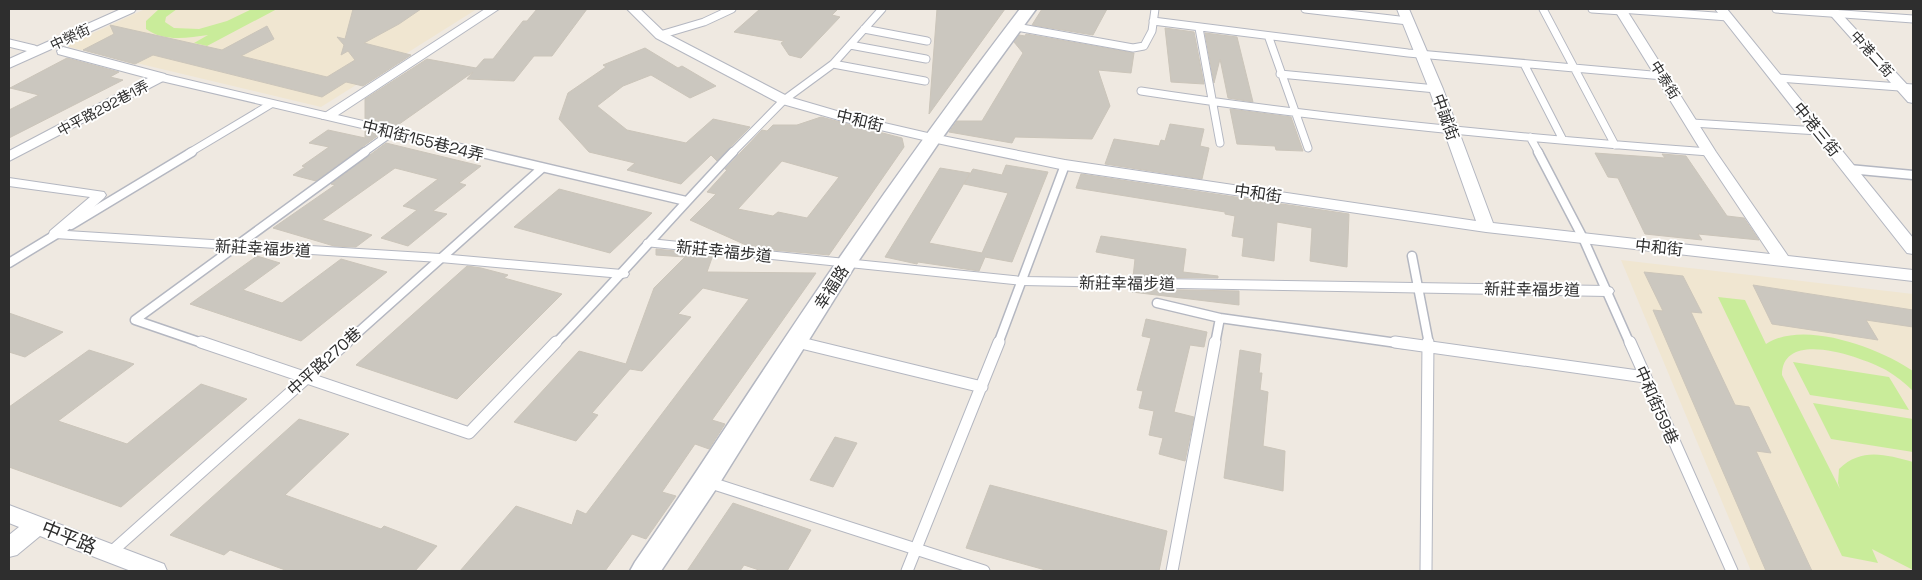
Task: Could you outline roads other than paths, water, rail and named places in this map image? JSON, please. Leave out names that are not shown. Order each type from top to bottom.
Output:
[{"type":"street","name":"中榮街","points":[[9,64],[130,9]]},
{"type":"street","points":[[326,116],[493,9]]},
{"type":"street","name":"中和街","points":[[633,9],[660,35],[784,100],[932,138],[1065,165],[1486,227],[1913,276]]},
{"type":"street","name":"幸福路","points":[[645,571],[706,481],[846,264],[932,138],[1028,9]]},
{"type":"street","name":"中泰街","points":[[1621,10],[1709,152],[1783,261]]},
{"type":"street","name":"中港二街","points":[[1833,11],[1908,87],[1913,99]]},
{"type":"street","name":"中港三街","points":[[1724,13],[1913,249]]},
{"type":"street","name":"中誠街","points":[[1406,15],[1436,89],[1486,227]]},
{"type":"street","name":"中平路292巷1弄","points":[[63,51],[160,77]]},
{"type":"street","name":"中平路292巷1弄","points":[[9,157],[160,77]]},
{"type":"street","points":[[9,182],[100,195],[55,234]]},
{"type":"street","name":"新莊幸福步道","points":[[55,234],[233,247],[440,258],[622,274]]},
{"type":"street","name":"新莊幸福步道","points":[[650,243],[1022,282],[1606,291]]},
{"type":"street","name":"中平路","points":[[9,514],[38,524],[108,554],[156,571]]},
{"type":"street","points":[[9,548],[38,524]]},
{"type":"lane","points":[[660,35],[704,22],[732,9]]},
{"type":"lane","points":[[391,133],[135,320],[469,433],[622,274],[686,202],[784,100],[833,64],[882,9]]},
{"type":"lane","points":[[1016,26],[1133,48],[1144,46],[1152,31],[1155,9]]},
{"type":"lane","points":[[1305,9],[1406,15]]},
{"type":"lane","points":[[1543,9],[1616,145]]},
{"type":"lane","points":[[1592,9],[1724,13]]},
{"type":"lane","points":[[1776,9],[1833,11],[1913,19]]},
{"type":"lane","points":[[1153,21],[1269,38],[1422,55],[1663,76]]},
{"type":"lane","points":[[1199,28],[1220,143]]},
{"type":"lane","points":[[864,29],[927,40]]},
{"type":"lane","points":[[1269,38],[1280,74],[1297,114],[1308,148]]},
{"type":"lane","points":[[9,42],[34,49]]},
{"type":"lane","points":[[850,45],[926,59]]},
{"type":"lane","points":[[833,64],[925,81]]},
{"type":"lane","points":[[1524,64],[1563,140]]},
{"type":"lane","points":[[1280,74],[1436,89]]},
{"type":"lane","name":"中和街155巷24弄","points":[[160,77],[686,202]]},
{"type":"lane","points":[[1777,78],[1908,87]]},
{"type":"lane","points":[[1141,91],[1297,114],[1616,145],[1709,152]]},
{"type":"lane","points":[[9,263],[271,104]]},
{"type":"lane","points":[[1692,123],[1819,131]]},
{"type":"lane","name":"中和街59巷","points":[[1530,137],[1583,238],[1732,571]]},
{"type":"lane","points":[[907,571],[982,386],[1065,165]]},
{"type":"lane","points":[[1849,168],[1913,175]]},
{"type":"lane","name":"中平路270巷","points":[[108,554],[541,169]]},
{"type":"lane","points":[[1412,256],[1430,346],[1426,571]]},
{"type":"lane","points":[[1157,304],[1220,318],[1645,376]]},
{"type":"lane","points":[[1172,571],[1220,318]]},
{"type":"lane","points":[[796,342],[982,386]]},
{"type":"lane","points":[[706,481],[984,571]]}]
